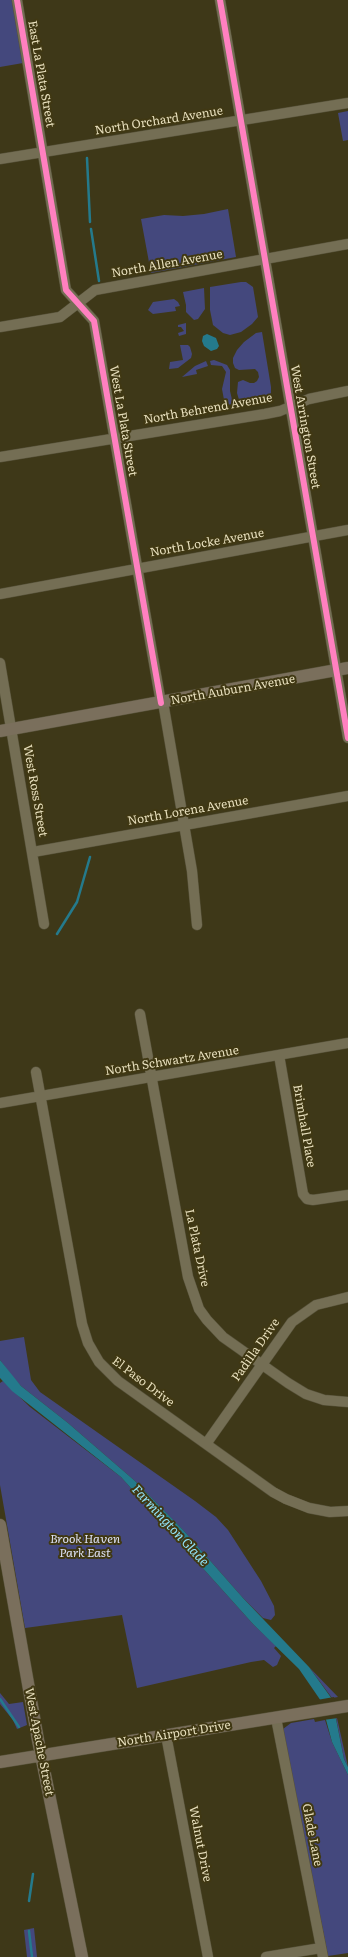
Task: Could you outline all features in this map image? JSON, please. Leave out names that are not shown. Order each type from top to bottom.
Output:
[{"type":"main road","name":"North Auburn Avenue","points":[[6,730],[342,670]]},
{"type":"main road","name":"West Apache Street","points":[[0,1525],[41,1757],[82,1957]]},
{"type":"main road","name":"North Airport Drive","points":[[0,1762],[41,1757],[166,1735],[348,1706]]},
{"type":"street","name":"East La Plata Street","points":[[17,0],[43,153]]},
{"type":"street","name":"West Arrington Street","points":[[220,0],[290,406],[314,537],[342,670],[348,738]]},
{"type":"street","name":"North Orchard Avenue","points":[[0,159],[348,104]]},
{"type":"street","name":"West La Plata Street","points":[[43,153],[66,290],[94,321],[192,871],[197,925]]},
{"type":"street","name":"North Allen Avenue","points":[[0,327],[60,317],[95,290],[348,244]]},
{"type":"street","name":"North Behrend Avenue","points":[[0,457],[266,414],[280,411],[309,398],[348,391]]},
{"type":"street","name":"North Locke Avenue","points":[[0,594],[348,530]]},
{"type":"street","name":"West Ross Street","points":[[0,663],[6,730],[33,852],[44,924]]},
{"type":"street","name":"North Lorena Avenue","points":[[33,852],[348,796]]},
{"type":"street","name":"La Plata Drive","points":[[140,1014],[188,1277],[199,1308],[216,1330],[262,1365],[306,1394],[324,1400],[348,1402]]},
{"type":"street","name":"North Schwartz Avenue","points":[[0,1103],[348,1043]]},
{"type":"street","name":"Brimhall Place","points":[[279,1055],[302,1190],[307,1199],[317,1200],[348,1195]]},
{"type":"street","name":"El Paso Drive","points":[[36,1072],[82,1324],[88,1343],[99,1362],[109,1374],[206,1444],[286,1499],[319,1511],[348,1511]]},
{"type":"street","name":"Padilla Drive","points":[[206,1444],[286,1329],[300,1315],[323,1302],[348,1297]]},
{"type":"street","name":"Glade Lane","points":[[276,1718],[322,1953]]},
{"type":"street","name":"Walnut Drive","points":[[166,1735],[208,1957]]},
{"type":"street","points":[[266,1957],[322,1953]]},
{"type":"green space","points":[[0,0],[12,0],[23,63],[0,67]]},
{"type":"green space","points":[[348,111],[348,140],[343,141],[338,113]]},
{"type":"green space","points":[[228,209],[236,257],[151,273],[141,219],[164,215],[183,216],[204,214]]},
{"type":"green space","points":[[246,282],[253,287],[258,317],[252,324],[241,332],[230,335],[223,333],[213,325],[210,310],[210,287]]},
{"type":"green space","points":[[204,288],[205,309],[198,319],[194,320],[186,312],[183,292]]},
{"type":"green space","points":[[174,299],[180,306],[175,307],[176,311],[153,314],[148,310],[153,302]]},
{"type":"green space","points":[[186,323],[186,334],[179,336],[178,333],[184,331],[181,327],[178,327],[178,325]]},
{"type":"green space","points":[[262,332],[271,393],[264,399],[240,403],[237,393],[238,382],[243,380],[254,383],[259,377],[258,372],[255,369],[239,370],[235,368],[233,358],[237,350],[244,342],[256,333]]},
{"type":"green space","points":[[180,345],[188,345],[190,347],[192,354],[191,358],[178,368],[169,369],[170,362],[183,360]]},
{"type":"green space","points":[[214,360],[227,365],[230,370],[230,391],[233,404],[225,405],[222,389],[226,372],[222,366],[211,365],[210,361]]},
{"type":"green space","points":[[206,361],[208,366],[196,370],[197,374],[182,377],[195,366]]},
{"type":"green space","points":[[24,1337],[31,1380],[40,1392],[195,1501],[216,1517],[228,1530],[261,1581],[274,1606],[275,1615],[271,1620],[263,1618],[243,1598],[184,1531],[135,1481],[68,1423],[21,1386],[12,1376],[0,1360],[0,1341]]},
{"type":"green space","name":"Brook Haven Park East","points":[[3,1381],[30,1407],[121,1477],[253,1624],[276,1646],[274,1648],[281,1656],[277,1665],[273,1667],[264,1660],[251,1662],[137,1688],[122,1615],[25,1628],[0,1485],[0,1383]]},
{"type":"green space","points":[[309,1667],[338,1697],[332,1698]]},
{"type":"green space","points":[[0,1693],[9,1704],[23,1702],[27,1725],[17,1729],[13,1720],[0,1704]]},
{"type":"green space","points":[[337,1718],[348,1767],[344,1759]]},
{"type":"green space","points":[[314,1719],[315,1722],[325,1720],[332,1742],[348,1775],[348,1953],[328,1956],[283,1729],[291,1723]]},
{"type":"green space","points":[[34,1928],[37,1957],[27,1957],[24,1930]]},
{"type":"water","points":[[207,334],[216,338],[219,346],[217,349],[211,351],[204,346],[202,341],[203,336]]},
{"type":"water","name":"Farmington Glade","points":[[0,1360],[21,1386],[68,1423],[135,1481],[184,1531],[243,1598],[309,1667],[332,1699],[344,1759],[348,1767],[348,1775],[332,1742],[321,1701],[299,1669],[253,1624],[121,1477],[12,1391],[0,1378]]},
{"type":"pier","points":[[334,1697],[338,1718],[323,1720],[317,1700]]},
{"type":"waterway","points":[[87,158],[90,222]]},
{"type":"waterway","points":[[91,229],[99,281]]},
{"type":"waterway","points":[[57,934],[77,902],[90,857]]},
{"type":"waterway","points":[[0,1699],[19,1727]]},
{"type":"waterway","points":[[29,1901],[33,1874]]},
{"type":"waterway","points":[[29,1931],[32,1957]]},
{"type":"cycle path","points":[[17,0],[66,290],[94,321],[161,703]]},
{"type":"cycle path","points":[[220,0],[348,738]]}]
